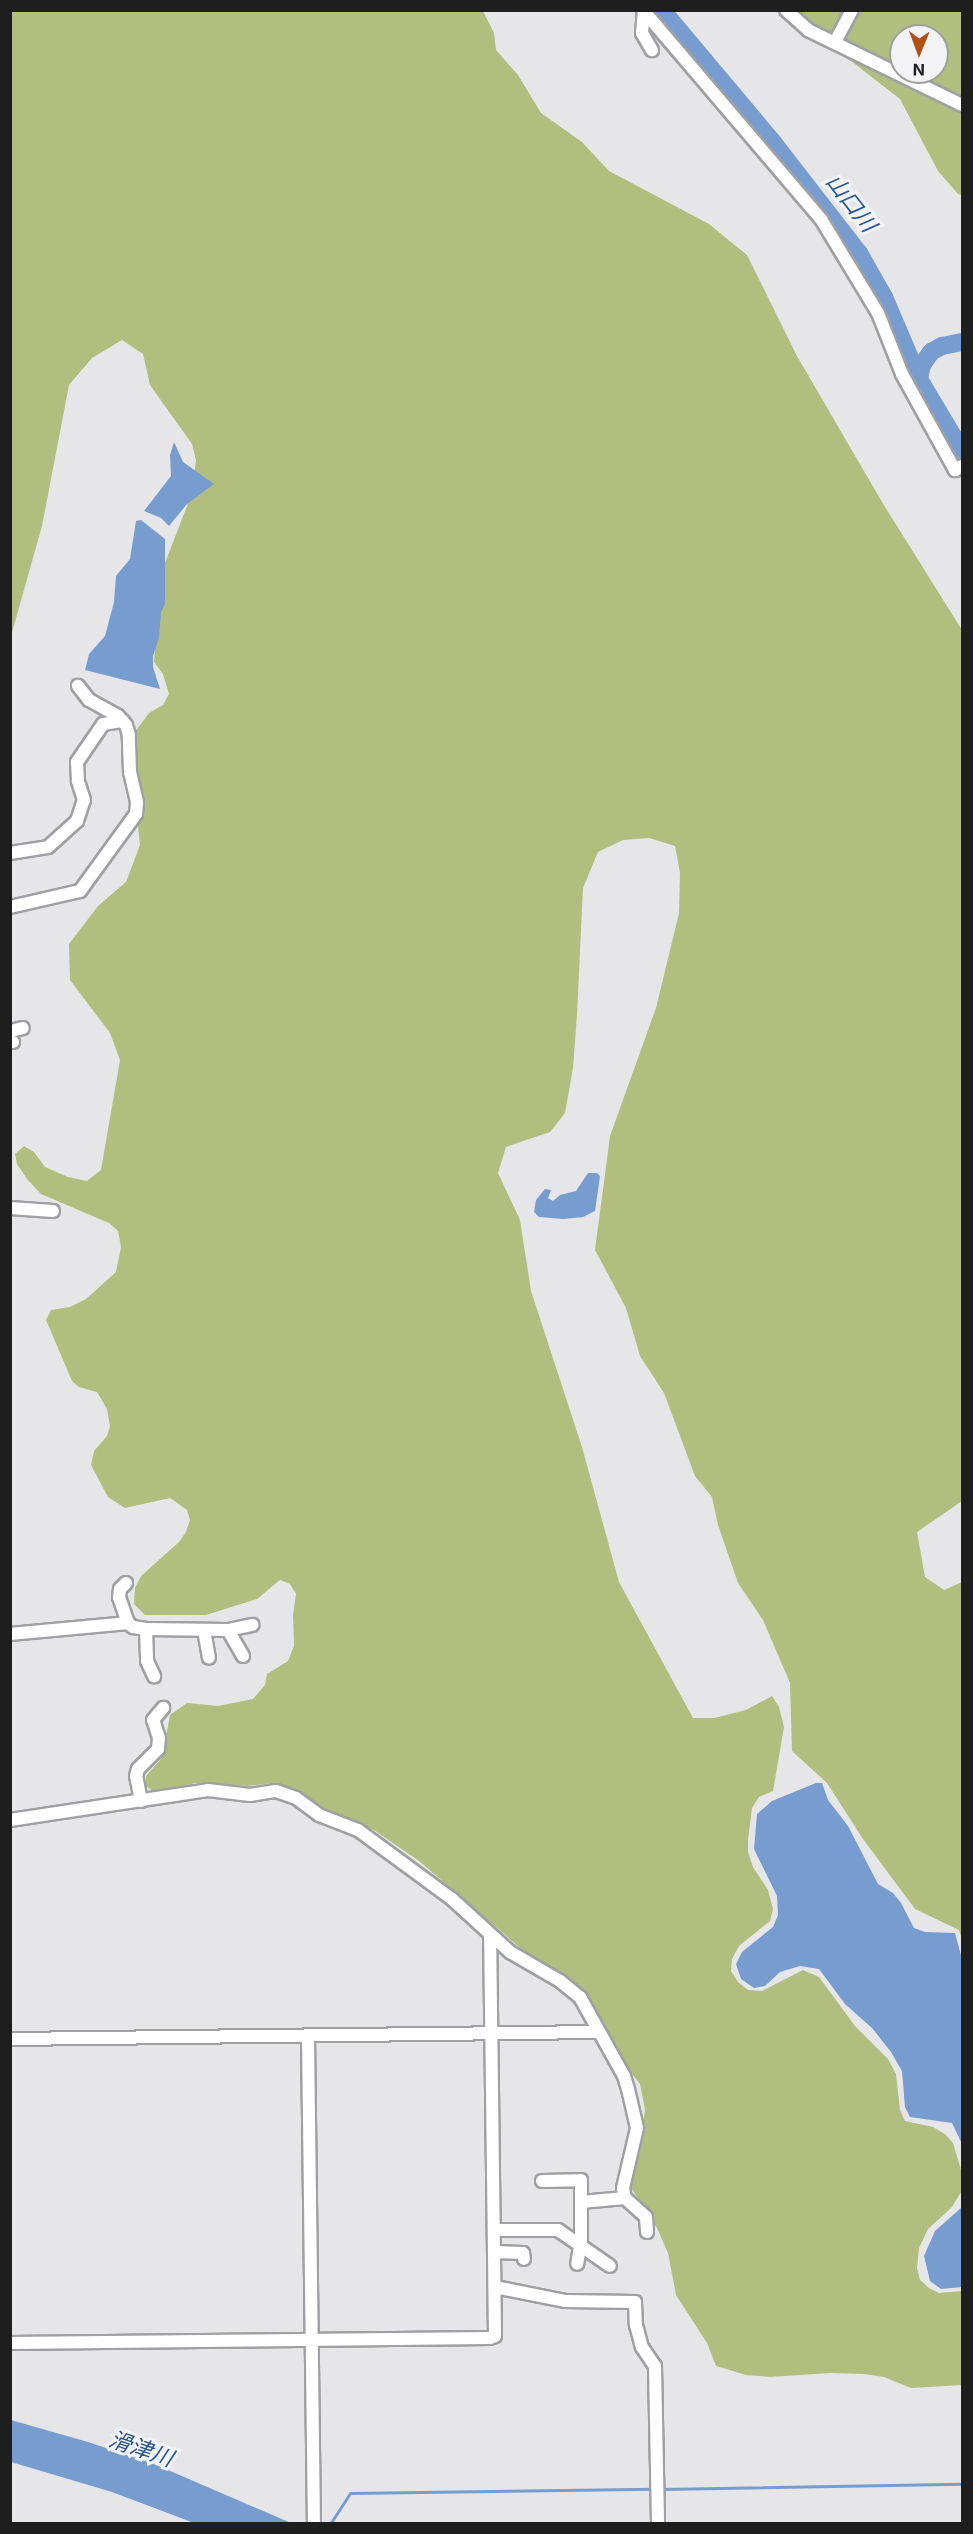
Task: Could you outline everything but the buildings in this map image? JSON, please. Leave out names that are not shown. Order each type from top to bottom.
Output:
[{"type":"street","points":[[786,10],[808,30],[836,42],[901,78],[963,105]]},
{"type":"street","points":[[836,42],[852,10]]},
{"type":"street","points":[[643,11],[642,33],[652,50]]},
{"type":"street","points":[[643,11],[821,219],[878,313],[918,405],[955,470],[960,467]]},
{"type":"street","points":[[10,907],[80,891],[136,814],[138,802],[130,772],[129,735],[123,721],[89,700],[78,686]]},
{"type":"street","points":[[10,853],[48,847],[77,821],[84,803],[78,781],[77,762],[104,724],[123,721]]},
{"type":"street","points":[[11,1038],[23,1028]]},
{"type":"street","points":[[10,1208],[52,1211]]},
{"type":"street","points":[[126,1583],[120,1589],[119,1598],[128,1623]]},
{"type":"street","points":[[10,1634],[128,1623],[146,1629],[204,1630],[228,1630],[252,1625]]},
{"type":"street","points":[[146,1629],[147,1661],[153,1676]]},
{"type":"street","points":[[204,1630],[209,1658]]},
{"type":"street","points":[[228,1630],[243,1656]]},
{"type":"street","points":[[141,1801],[136,1776],[138,1769],[158,1749],[159,1738],[153,1720],[164,1707]]},
{"type":"street","points":[[10,1820],[208,1790],[250,1795],[276,1791],[288,1793],[319,1815],[358,1830],[452,1899],[490,1935],[521,1959],[573,1990],[580,1997],[624,2076],[637,2128],[626,2170],[625,2198]]},
{"type":"street","points":[[10,2343],[490,2338],[495,2336],[490,1935]]},
{"type":"street","points":[[10,2039],[598,2032]]},
{"type":"street","points":[[308,2036],[314,2522]]},
{"type":"street","points":[[542,2181],[581,2180],[580,2244],[577,2264]]},
{"type":"street","points":[[581,2202],[625,2198],[646,2217],[647,2232]]},
{"type":"street","points":[[494,2230],[558,2230],[610,2266]]},
{"type":"street","points":[[494,2252],[523,2253],[524,2259]]},
{"type":"street","points":[[495,2287],[565,2301],[635,2301],[636,2325],[642,2347],[655,2366],[658,2523]]},
{"type":"green space","points":[[11,10],[483,11],[494,33],[496,50],[518,75],[541,113],[582,142],[609,171],[709,224],[747,255],[797,356],[882,502],[962,630],[962,1501],[917,1532],[925,1577],[944,1590],[962,1582],[962,1940],[959,1930],[915,1909],[863,1839],[827,1783],[792,1751],[790,1683],[763,1620],[738,1583],[718,1525],[712,1497],[695,1476],[664,1393],[640,1356],[626,1308],[595,1250],[610,1136],[656,1008],[679,913],[680,873],[675,846],[649,838],[623,840],[598,852],[583,888],[573,1068],[565,1113],[550,1132],[506,1147],[498,1173],[520,1220],[531,1291],[582,1447],[619,1582],[693,1718],[714,1718],[746,1710],[772,1696],[779,1707],[784,1727],[773,1791],[759,1797],[752,1808],[748,1840],[748,1852],[753,1867],[768,1890],[773,1909],[770,1921],[739,1946],[732,1959],[731,1971],[738,1982],[748,1990],[762,1991],[803,1970],[819,1977],[855,2026],[888,2059],[896,2074],[900,2110],[905,2121],[933,2127],[945,2134],[953,2143],[962,2173],[961,2192],[952,2207],[928,2229],[919,2248],[917,2268],[920,2280],[929,2288],[939,2293],[962,2291],[962,2385],[911,2388],[884,2377],[864,2374],[830,2373],[770,2377],[746,2375],[716,2366],[707,2343],[676,2295],[668,2253],[657,2228],[630,2186],[639,2153],[645,2110],[640,2084],[623,2062],[577,1986],[532,1958],[419,1861],[374,1830],[332,1813],[311,1799],[274,1783],[247,1786],[195,1783],[156,1793],[146,1786],[146,1776],[162,1758],[170,1715],[187,1703],[218,1706],[253,1699],[265,1685],[267,1674],[288,1661],[294,1646],[293,1615],[296,1594],[290,1584],[280,1580],[257,1599],[206,1615],[145,1615],[134,1604],[135,1588],[141,1576],[179,1542],[186,1532],[190,1520],[187,1510],[170,1498],[125,1508],[108,1497],[91,1465],[94,1451],[107,1436],[110,1426],[107,1409],[97,1392],[79,1387],[72,1381],[46,1320],[51,1310],[70,1307],[86,1299],[116,1272],[121,1247],[118,1231],[109,1223],[41,1194],[17,1164],[15,1154],[24,1146],[34,1152],[45,1167],[68,1177],[87,1181],[101,1170],[120,1060],[110,1033],[70,980],[69,944],[98,906],[126,882],[140,845],[129,740],[149,713],[163,705],[169,694],[163,674],[154,662],[159,599],[165,563],[192,493],[196,460],[192,444],[150,385],[143,354],[122,340],[92,358],[69,385],[42,526],[11,636]]},
{"type":"green space","points":[[782,11],[962,11],[962,195],[958,194],[938,171],[900,99],[851,61],[808,33]]},
{"type":"water","points":[[174,442],[183,462],[214,484],[187,504],[169,526],[161,518],[144,511],[171,476],[170,455]]},
{"type":"water","points":[[141,520],[165,539],[165,604],[161,612],[159,638],[153,656],[153,667],[160,689],[85,670],[89,654],[105,636],[114,602],[116,576],[130,559],[136,521]]},
{"type":"water","points":[[588,1173],[597,1173],[600,1176],[595,1211],[583,1217],[563,1219],[539,1217],[534,1212],[536,1200],[545,1189],[551,1190],[548,1198],[553,1201],[560,1195],[576,1191]]},
{"type":"water","points":[[816,1783],[822,1783],[828,1800],[848,1826],[878,1884],[893,1893],[914,1928],[925,1932],[955,1933],[962,1959],[962,2144],[952,2123],[910,2117],[905,2107],[902,2071],[891,2052],[872,2028],[845,2004],[819,1969],[800,1966],[780,1972],[765,1986],[754,1988],[741,1979],[736,1964],[742,1952],[773,1927],[778,1915],[777,1896],[754,1849],[757,1814],[772,1801]]},
{"type":"water","points":[[962,2207],[962,2287],[941,2289],[930,2281],[924,2256],[935,2231]]},
{"type":"water","points":[[11,2420],[154,2464],[291,2523],[194,2523],[112,2492],[11,2462]]},
{"type":"waterway","name":"山口川","points":[[662,10],[772,141],[859,253],[884,297],[919,379],[962,451]]},
{"type":"waterway","points":[[919,379],[922,365],[931,352],[942,346],[962,342]]},
{"type":"waterway","points":[[661,2489],[962,2484]]},
{"type":"waterway","points":[[330,2524],[350,2493],[655,2489]]},
{"type":"water label","name":"滑津川","points":[[141,2449]]}]
